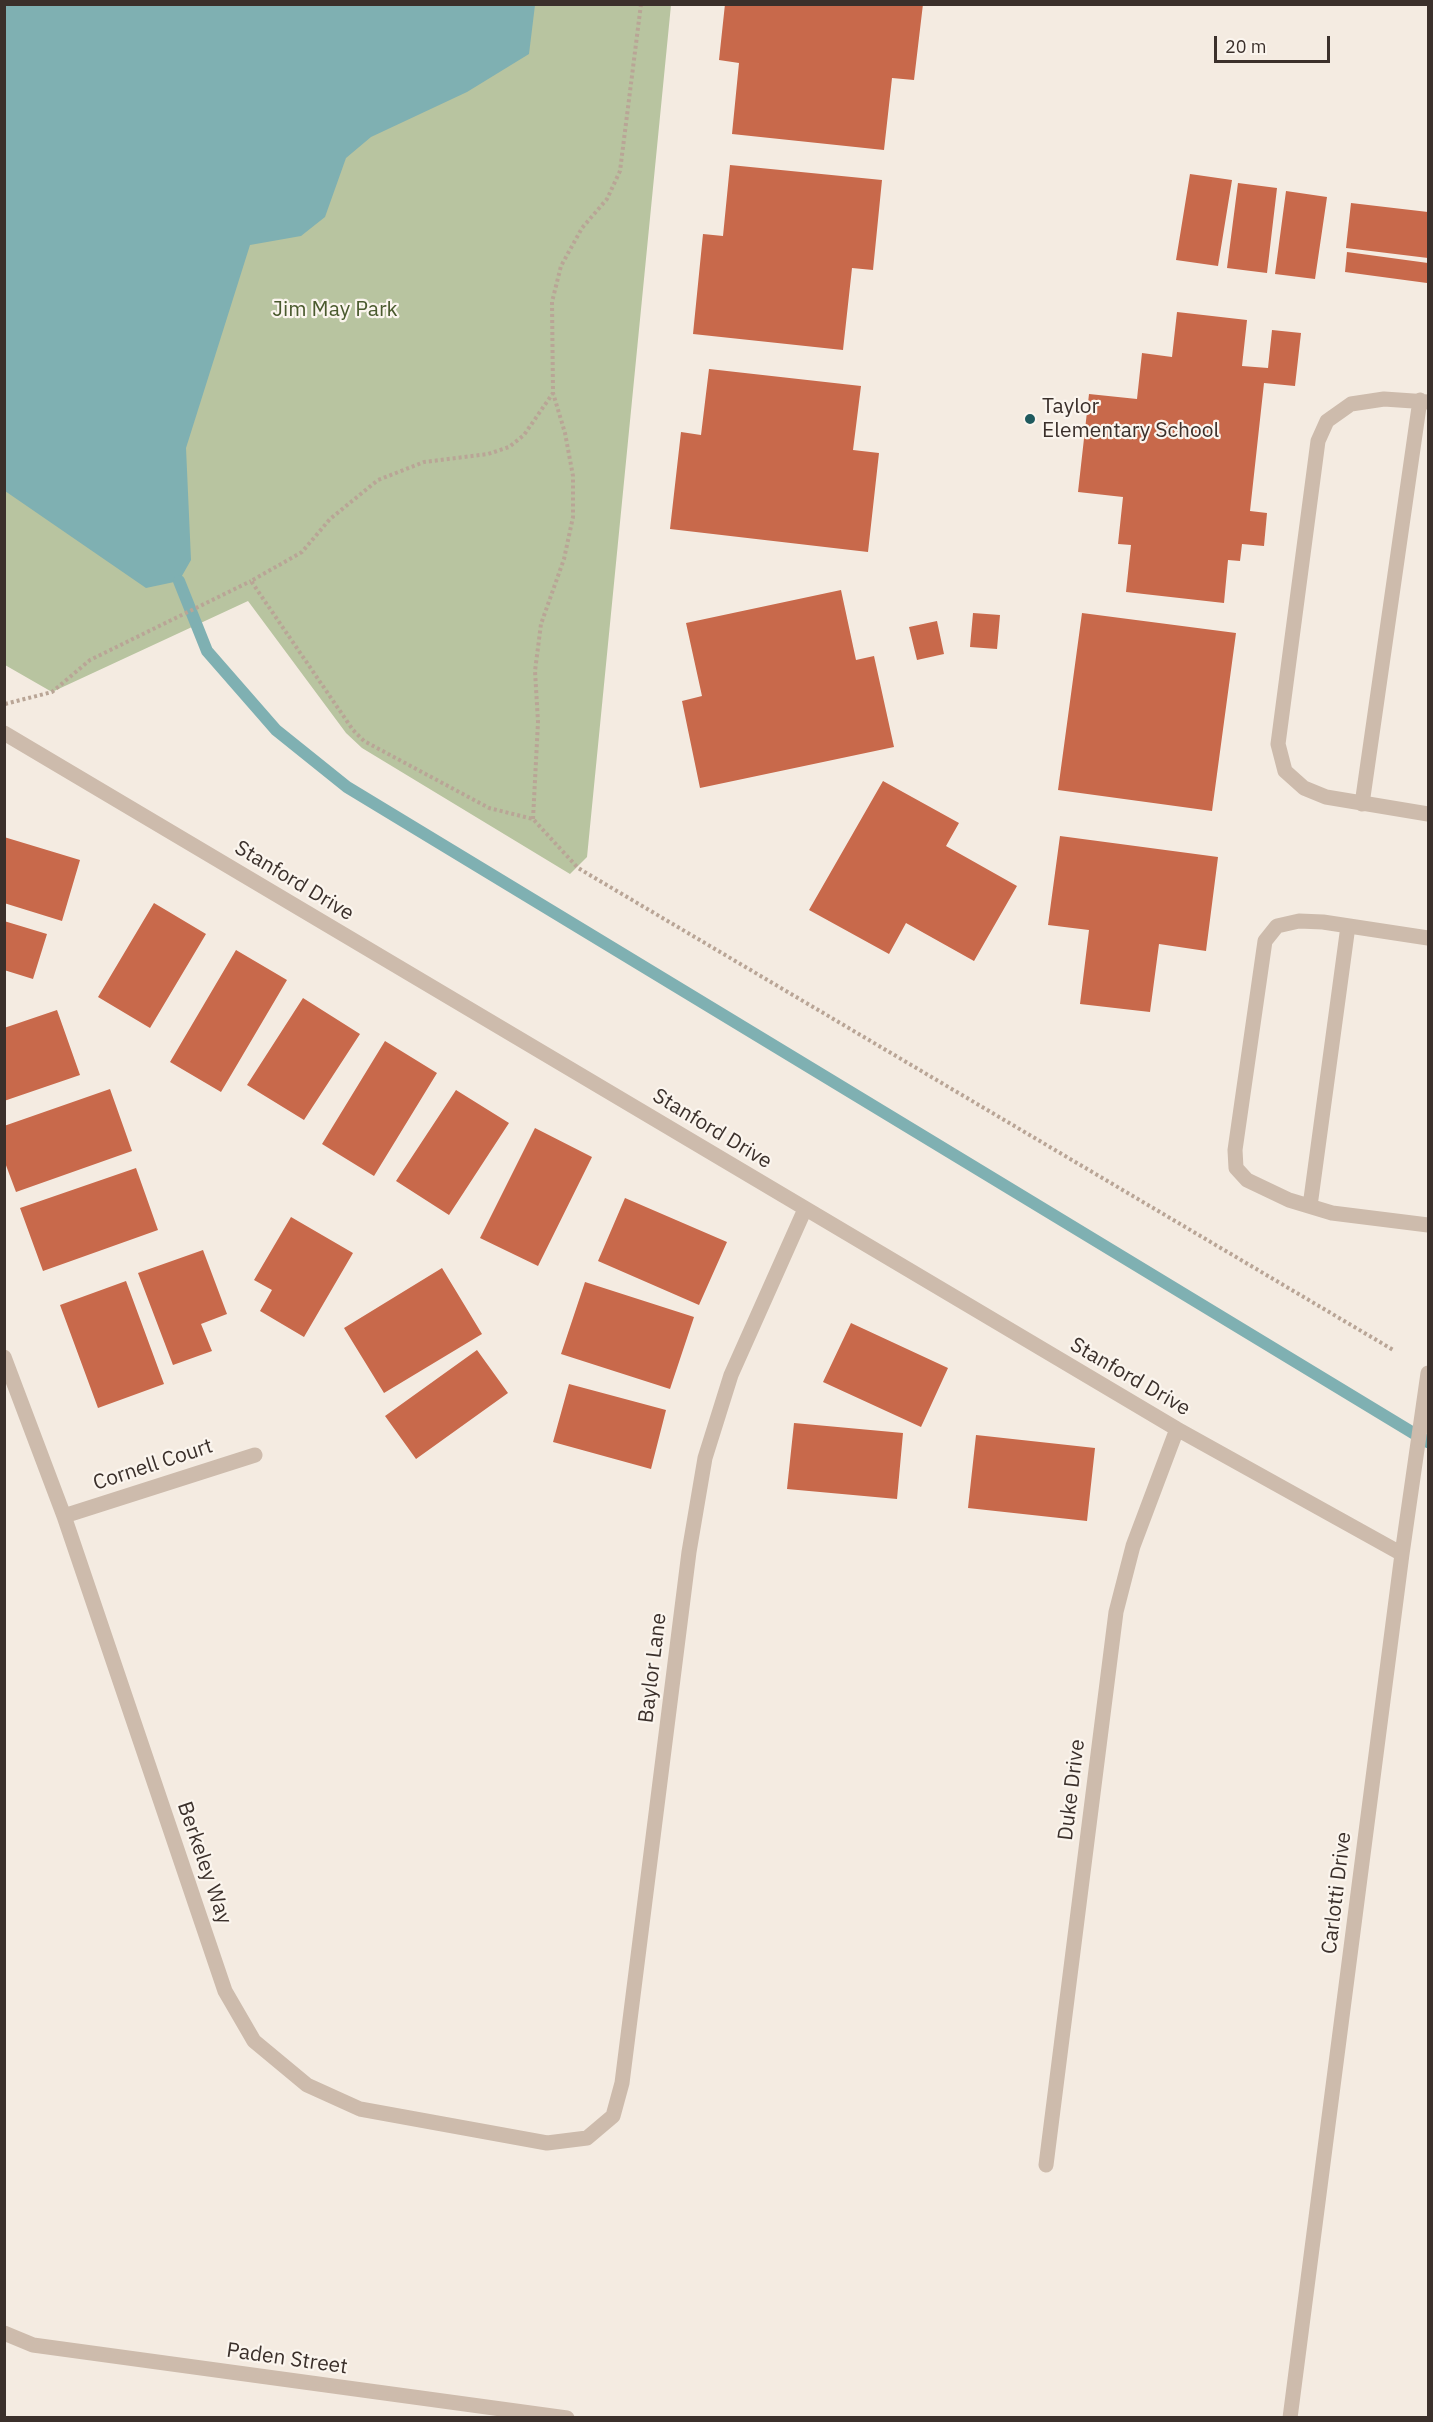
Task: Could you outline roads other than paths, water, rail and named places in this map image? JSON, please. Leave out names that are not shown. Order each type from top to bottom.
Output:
[{"type":"street","points":[[1362,804],[1424,401],[1384,399],[1351,404],[1327,421],[1318,441],[1278,744],[1279,758],[1285,771],[1305,788],[1326,797],[1362,804],[1428,814]]},
{"type":"street","name":"Stanford Drive","points":[[4,733],[1177,1428],[1402,1554]]},
{"type":"street","points":[[1428,938],[1299,921],[1277,926],[1265,941],[1235,1150],[1236,1168],[1247,1180],[1264,1191],[1332,1213],[1428,1225]]},
{"type":"street","points":[[1310,1206],[1348,926]]},
{"type":"street","name":"Baylor Lane","points":[[586,2138],[613,2116],[622,2083],[688,1552],[705,1458],[731,1375],[805,1209]]},
{"type":"street","name":"Berkeley Way","points":[[4,1357],[64,1516],[225,1991],[254,2041],[307,2085],[360,2109],[547,2143],[586,2138]]},
{"type":"street","name":"Carlotti Drive","points":[[1290,2418],[1402,1554],[1428,1373]]},
{"type":"street","name":"Duke Drive","points":[[1046,2165],[1116,1612],[1133,1546],[1177,1428]]},
{"type":"street","name":"Cornell Court","points":[[64,1516],[255,1455]]},
{"type":"street","name":"Paden Street","points":[[4,2332],[33,2345],[567,2418]]},
{"type":"water","points":[[5,4],[535,5],[529,54],[467,92],[371,137],[346,158],[325,217],[301,236],[250,245],[186,448],[191,560],[179,581],[146,588],[5,491]]},
{"type":"waterway","points":[[179,581],[207,651],[276,730],[347,787],[1428,1442]]},
{"type":"place","name":"Taylor Elementary School","points":[[1030,419]]},
{"type":"park label","name":"Jim May Park","points":[[335,310]]}]
